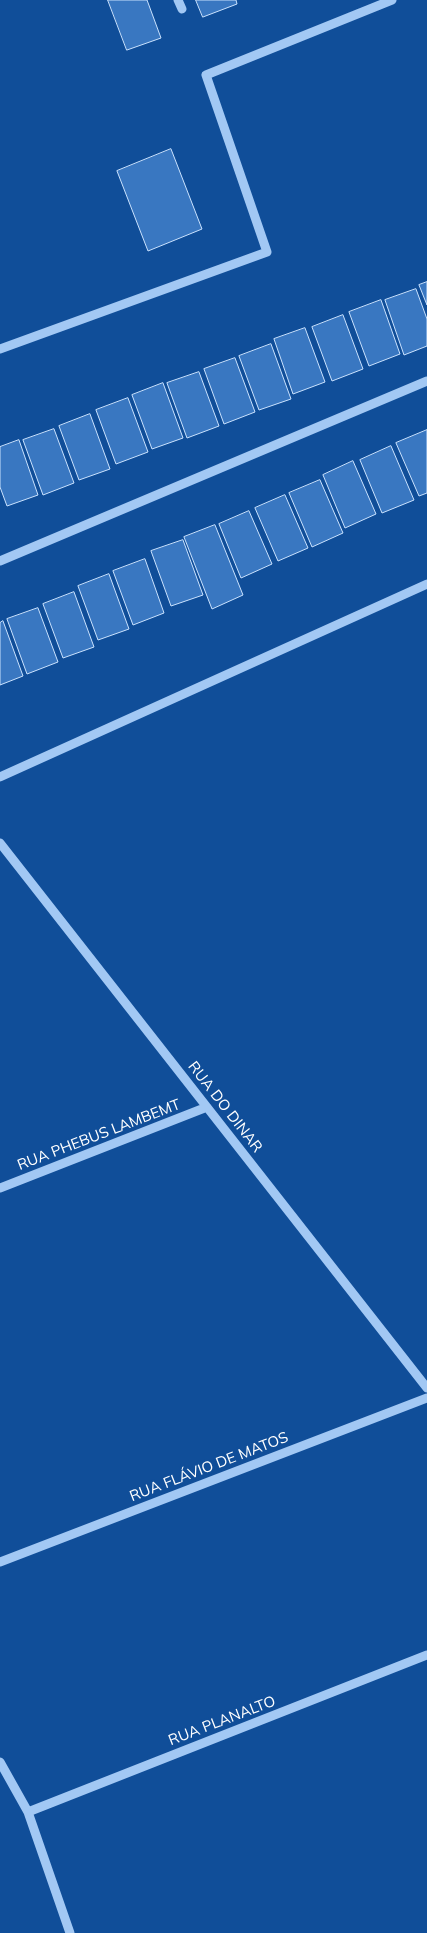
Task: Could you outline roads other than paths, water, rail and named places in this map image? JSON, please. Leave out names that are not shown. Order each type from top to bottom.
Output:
[{"type":"street","points":[[178,0],[182,9]]},
{"type":"street","points":[[0,349],[267,252],[206,75],[392,0]]},
{"type":"street","points":[[0,561],[427,381]]},
{"type":"street","points":[[0,777],[427,584]]},
{"type":"street","name":"RUA DO DINAR","points":[[0,843],[427,1388]]},
{"type":"street","name":"RUA PHEBUS LAMBEMT","points":[[0,1188],[207,1107]]},
{"type":"street","name":"RUA FLÁVIO DE MATOS","points":[[0,1562],[427,1398]]},
{"type":"street","name":"RUA PLANALTO","points":[[28,1812],[427,1655]]},
{"type":"street","points":[[0,1762],[28,1812],[70,1933]]}]
